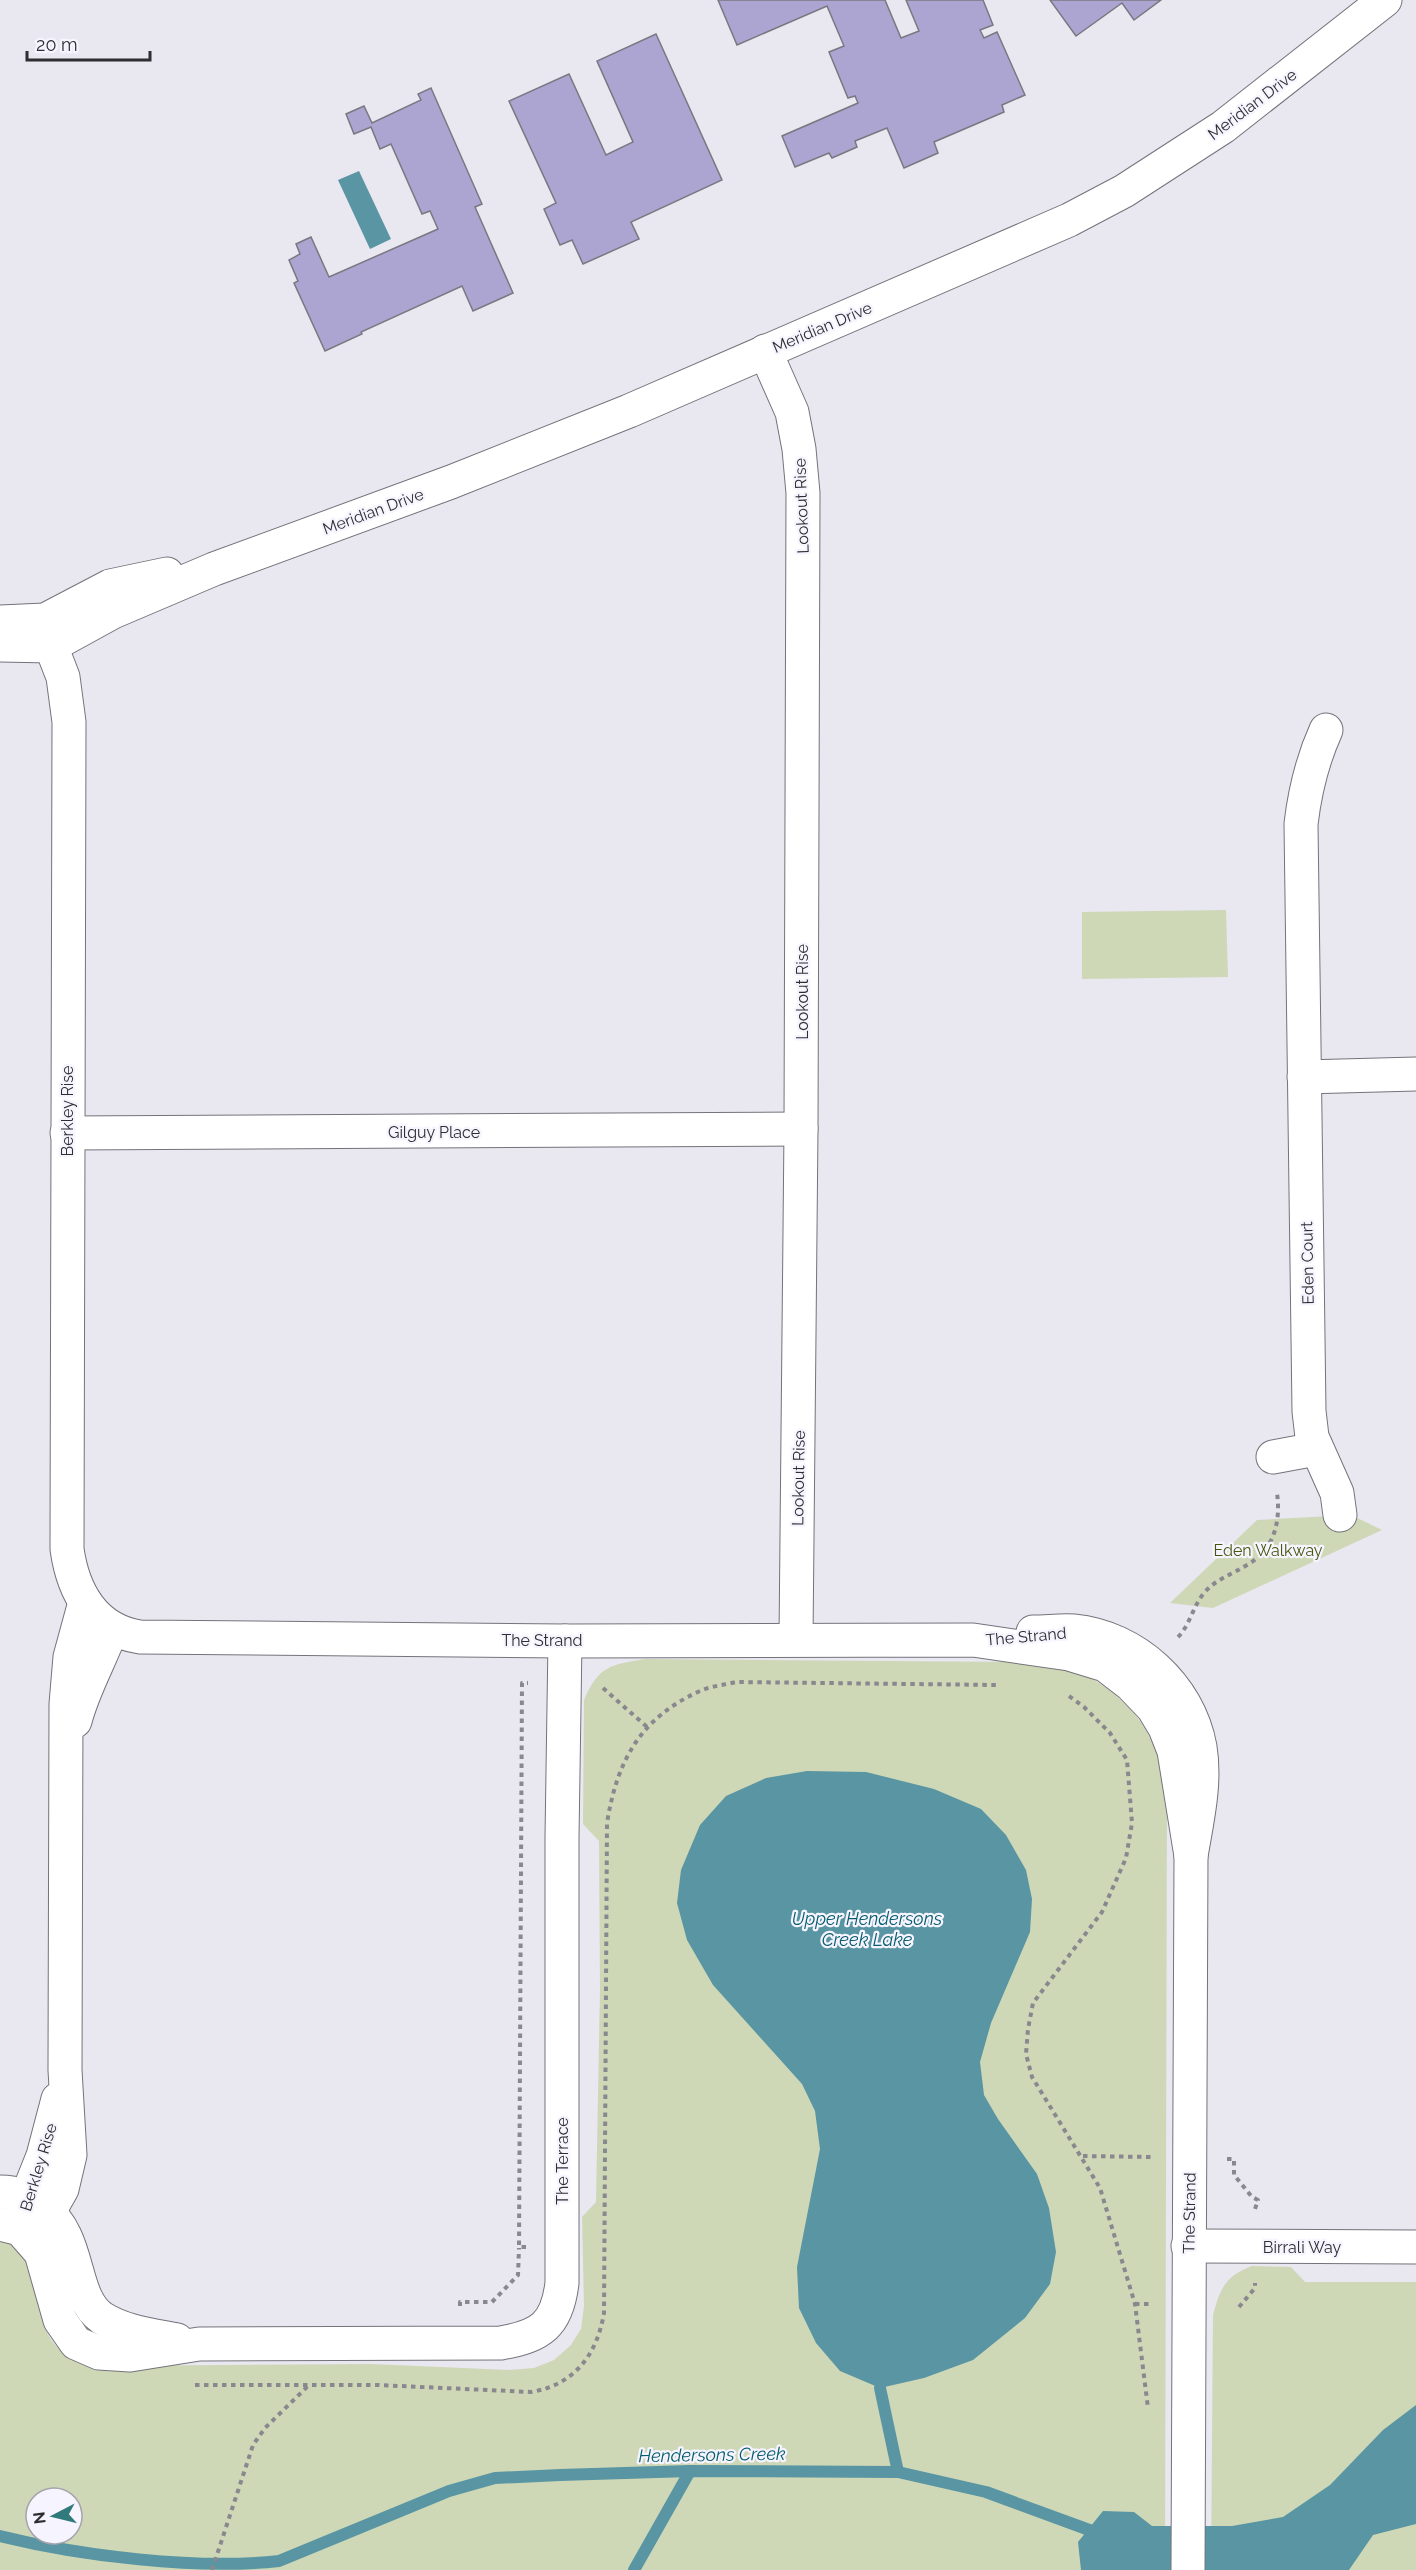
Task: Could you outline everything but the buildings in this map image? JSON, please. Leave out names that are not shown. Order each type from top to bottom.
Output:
[{"type":"street","name":"Meridian Drive","points":[[0,645],[48,633],[113,612],[214,569],[451,482],[629,411],[1069,220],[1124,191],[1223,127],[1385,0]]},
{"type":"street","name":"Lookout Rise","points":[[765,351],[792,412],[799,449],[803,493],[801,1129],[796,1639]]},
{"type":"street","name":"Meridian Drive","points":[[0,622],[48,633]]},
{"type":"street","name":"Berkley Rise","points":[[48,633],[63,677],[69,722],[67,1549],[70,1572],[85,1602],[112,1628],[100,1662],[80,1702],[67,1749]]},
{"type":"street","name":"Eden Court","points":[[1326,730],[1307,780],[1301,824],[1309,1411],[1312,1437],[1337,1493],[1340,1515]]},
{"type":"street","points":[[1304,1077],[1416,1074]]},
{"type":"street","name":"Gilguy Place","points":[[67,1133],[801,1129]]},
{"type":"street","points":[[1274,1470],[1316,1449]]},
{"type":"street","name":"Berkley Rise","points":[[10,2227],[25,2200],[43,2156],[65,2070],[66,1704],[70,1657],[85,1602]]},
{"type":"street","name":"The Strand","points":[[112,1628],[122,1635],[140,1637],[565,1641],[973,1640],[1086,1658],[1105,1665],[1131,1685],[1153,1708],[1165,1728],[1174,1751],[1191,1856]]},
{"type":"street","name":"The Strand","points":[[973,1640],[1026,1632],[1074,1631],[1100,1636],[1127,1647],[1153,1664],[1181,1697],[1193,1723],[1200,1748],[1202,1785],[1191,1856],[1188,2570]]},
{"type":"street","name":"The Terrace","points":[[10,2227],[41,2253],[60,2319],[76,2343],[99,2353],[130,2355],[199,2344],[501,2343],[522,2340],[538,2333],[551,2321],[560,2301],[562,2283],[562,1837],[565,1641]]},
{"type":"street","name":"The Terrace","points":[[25,2200],[58,2220],[72,2248],[86,2301],[101,2317],[128,2330],[199,2344]]},
{"type":"street","name":"Birrali Way","points":[[1188,2246],[1416,2247]]},
{"type":"path","points":[[1153,1664],[1182,1633],[1202,1595],[1215,1582],[1248,1565],[1262,1555],[1267,1548],[1277,1526],[1279,1506],[1274,1470]]},
{"type":"path","points":[[212,2570],[253,2445],[265,2428],[309,2386],[549,2389],[581,2366],[596,2344],[604,2313],[607,1823],[611,1796],[622,1763],[647,1727],[670,1708],[701,1691],[736,1682],[998,1684]]},
{"type":"path","points":[[1061,1690],[1084,1707],[1110,1733],[1127,1760],[1132,1823],[1126,1858],[1102,1912],[1034,2003],[1028,2029],[1026,2054],[1032,2077],[1100,2188],[1135,2304],[1149,2418]]},
{"type":"green space","points":[[1226,910],[1228,977],[1082,979],[1082,912]]},
{"type":"green space","name":"Eden Walkway","points":[[1351,1515],[1382,1530],[1213,1608],[1170,1603],[1257,1520]]},
{"type":"green space","points":[[645,1659],[1016,1662],[1062,1668],[1100,1683],[1136,1715],[1144,1727],[1156,1752],[1167,1796],[1165,2570],[0,2570],[0,2237],[16,2247],[25,2260],[46,2331],[53,2342],[74,2360],[91,2366],[371,2364],[509,2370],[534,2368],[554,2360],[571,2345],[581,2329],[584,2306],[582,2217],[596,2202],[600,1989],[599,1841],[583,1824],[584,1700],[601,1673],[615,1665]]},
{"type":"green space","points":[[1252,2266],[1291,2267],[1305,2282],[1416,2282],[1416,2570],[1211,2570],[1213,2315],[1225,2284],[1236,2274]]},
{"type":"water","points":[[359,171],[391,239],[370,249],[338,180]]},
{"type":"water","name":"Upper Hendersons Creek Lake","points":[[807,1771],[866,1772],[934,1789],[981,1809],[1006,1835],[1026,1870],[1032,1899],[1030,1932],[991,2023],[980,2062],[984,2095],[1037,2174],[1049,2208],[1056,2252],[1050,2284],[1025,2318],[973,2360],[924,2378],[880,2388],[840,2371],[816,2343],[799,2308],[797,2267],[820,2149],[815,2111],[802,2084],[713,1985],[687,1940],[677,1903],[681,1870],[700,1825],[726,1796],[766,1778]]},
{"type":"water","points":[[1416,2405],[1416,2524],[1373,2535],[1349,2570],[1081,2570],[1078,2542],[1103,2511],[1134,2512],[1152,2526],[1232,2526],[1283,2517],[1330,2485],[1383,2430]]},
{"type":"waterway","points":[[880,2388],[898,2472]]},
{"type":"waterway","name":"Hendersons Creek","points":[[0,2536],[66,2550],[139,2559],[212,2564],[279,2561],[449,2491],[495,2478],[690,2471],[898,2472],[986,2492],[1103,2535]]},
{"type":"waterway","points":[[634,2570],[690,2471]]}]
